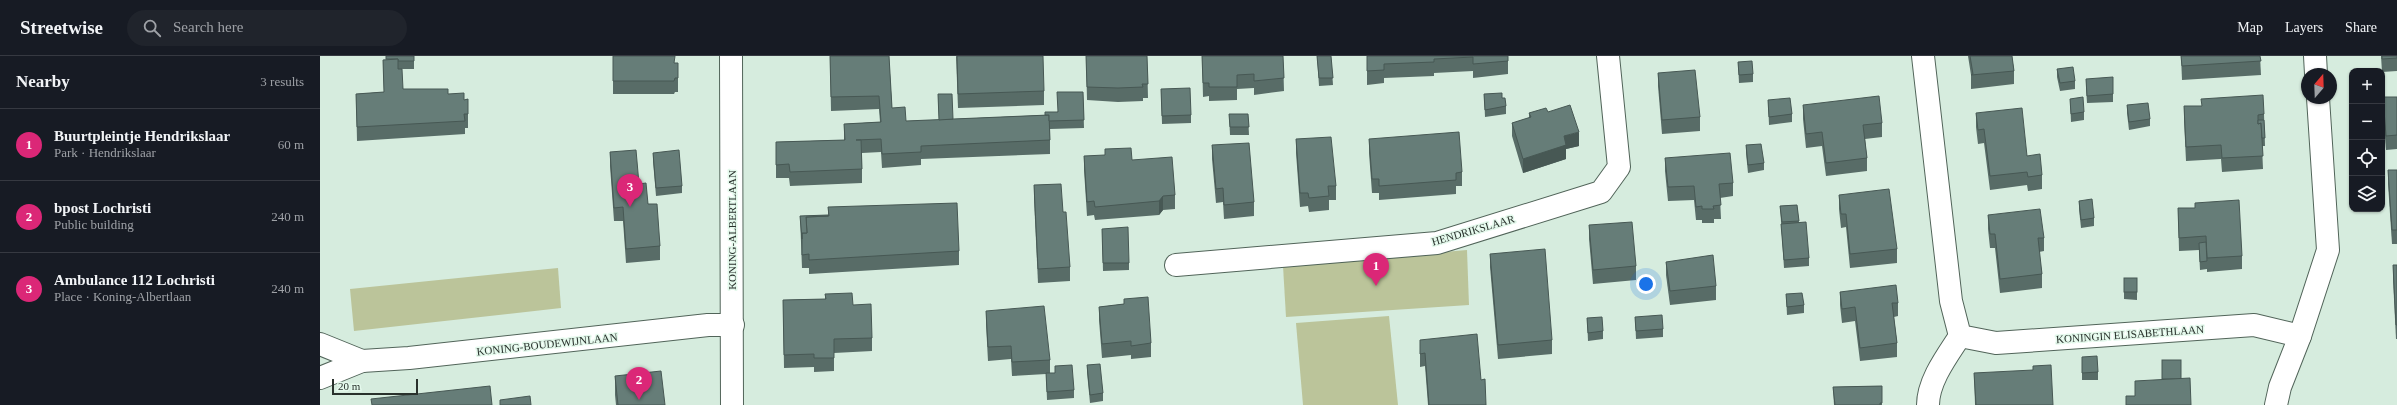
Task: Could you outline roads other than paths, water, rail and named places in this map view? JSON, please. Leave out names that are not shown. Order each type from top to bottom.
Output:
[{"type":"street","name":"KONING-ALBERTLAAN","points":[[731,56],[732,405]]},
{"type":"street","name":"HENDRIKSLAAR","points":[[1176,265],[1437,243],[1601,192],[1619,167],[1608,56]]},
{"type":"street","points":[[1923,56],[1951,301],[1960,336],[1940,366],[1928,399],[1928,405]]},
{"type":"street","points":[[2315,56],[2316,68]]},
{"type":"street","points":[[2276,405],[2280,387],[2300,336],[2328,250],[2318,104]]},
{"type":"street","name":"KONING-BOUDEWIJNLAAN","points":[[320,378],[362,361],[425,357],[708,325],[732,325]]},
{"type":"street","name":"KONINGIN ELISABETHLAAN","points":[[1960,336],[1996,343],[2254,325],[2300,336]]},
{"type":"street","name":"KONING-BOUDEWIJNLAAN","points":[[320,344],[362,361]]},
{"type":"place","name":"Ambulance 112 Lochristi","points":[[630,207]]},
{"type":"place","name":"Buurtpleintje Hendrikslaar","points":[[1376,286]]},
{"type":"place","name":"bpost Lochristi","points":[[639,400]]}]
